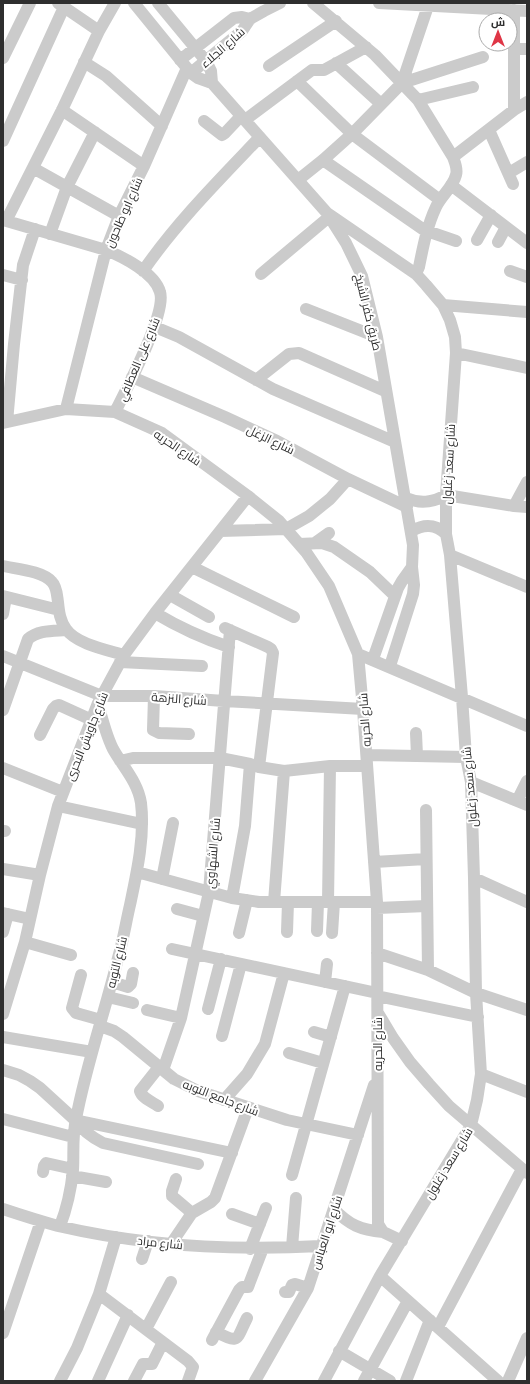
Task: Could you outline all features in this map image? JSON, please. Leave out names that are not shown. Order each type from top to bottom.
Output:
[{"type":"street","points":[[3,58],[30,3]]},
{"type":"street","points":[[5,220],[62,110],[99,30],[115,3]]},
{"type":"street","name":"طريق كفر الشيخ","points":[[134,3],[186,67],[198,78],[212,83],[328,215],[346,243],[362,276],[377,337],[412,531],[412,567],[414,585],[390,666]]},
{"type":"street","name":"طريق كفر الشيخ","points":[[158,3],[206,61],[211,72],[212,83]]},
{"type":"street","name":"شارع الجلاء","points":[[186,67],[206,61],[242,31],[250,19],[280,3]]},
{"type":"street","points":[[313,3],[366,47],[418,100],[453,157],[457,174],[434,211],[416,274]]},
{"type":"street","points":[[387,3],[493,6],[523,9],[518,31]]},
{"type":"street","points":[[298,180],[324,160],[352,134],[402,83],[429,4]]},
{"type":"street","points":[[3,140],[61,5],[99,30]]},
{"type":"street","name":"شارع الجلاء","points":[[186,67],[195,48],[234,18],[242,17],[250,19]]},
{"type":"street","points":[[269,66],[336,21]]},
{"type":"street","points":[[204,121],[222,135],[243,118],[312,70],[324,70],[366,47]]},
{"type":"street","points":[[514,52],[514,110]]},
{"type":"street","points":[[402,83],[483,57]]},
{"type":"street","points":[[84,62],[106,76],[162,126]]},
{"type":"street","points":[[336,63],[381,104]]},
{"type":"street","name":"شارع ابو طاحون","points":[[66,409],[106,250],[119,216],[162,126],[186,67]]},
{"type":"street","points":[[297,81],[319,111],[440,200]]},
{"type":"street","points":[[418,100],[473,87]]},
{"type":"street","points":[[453,157],[514,110],[527,102]]},
{"type":"street","points":[[62,110],[144,166]]},
{"type":"street","points":[[489,130],[511,179],[527,162]]},
{"type":"street","points":[[50,234],[68,187],[95,132]]},
{"type":"street","points":[[143,271],[159,247],[178,224],[260,137]]},
{"type":"street","points":[[324,160],[427,232],[456,241]]},
{"type":"street","points":[[33,168],[119,216]]},
{"type":"street","points":[[451,185],[527,243]]},
{"type":"street","points":[[262,274],[328,215]]},
{"type":"street","name":"شارع سعد زغلول","points":[[324,1381],[380,1276],[472,1125],[481,1074],[476,993],[474,878],[470,782],[466,757],[450,555],[446,534],[446,495],[456,353],[455,337],[450,320],[443,305],[416,274],[328,215]]},
{"type":"street","points":[[477,240],[491,215]]},
{"type":"street","name":"شارع على العطافي","points":[[5,220],[106,250],[132,262],[157,285],[161,296],[155,327],[115,412]]},
{"type":"street","points":[[498,242],[506,227]]},
{"type":"street","points":[[5,422],[8,342],[22,280],[23,265],[35,229]]},
{"type":"street","points":[[510,270],[527,277]]},
{"type":"street","points":[[3,274],[22,280]]},
{"type":"street","points":[[443,305],[527,312]]},
{"type":"street","points":[[306,309],[377,337]]},
{"type":"street","points":[[155,327],[179,337],[256,380],[395,442]]},
{"type":"street","points":[[256,380],[289,354],[294,352],[386,391]]},
{"type":"street","points":[[456,353],[527,368]]},
{"type":"street","name":"شارع الزغل","points":[[132,377],[238,423],[348,479],[406,503],[430,502],[446,495]]},
{"type":"street","name":"شارع الحريه","points":[[5,422],[66,409],[115,412],[162,433],[248,496],[278,521],[300,544],[329,586],[358,654],[363,709],[377,905],[378,1224],[383,1232]]},
{"type":"street","points":[[220,531],[286,529],[309,516],[330,499],[348,479]]},
{"type":"street","points":[[514,506],[527,482]]},
{"type":"street","points":[[446,495],[527,507]]},
{"type":"street","name":"شارع جاويش البحرى","points":[[3,1014],[8,982],[25,942],[40,875],[58,806],[100,700],[122,659],[155,613],[248,496]]},
{"type":"street","points":[[412,531],[418,527],[433,526],[446,534]]},
{"type":"street","points":[[315,543],[329,533]]},
{"type":"street","points":[[300,544],[322,543],[334,547],[370,572],[395,596]]},
{"type":"street","points":[[450,555],[527,587]]},
{"type":"street","points":[[3,566],[46,576],[53,582],[61,620],[66,630],[75,638],[122,659],[202,666]]},
{"type":"street","points":[[192,567],[294,617]]},
{"type":"street","points":[[373,659],[395,596],[402,580],[412,567]]},
{"type":"street","points":[[170,595],[209,617]]},
{"type":"street","points":[[3,614],[4,596],[59,610]]},
{"type":"street","points":[[155,613],[178,627],[203,639],[229,647]]},
{"type":"street","name":"شارع الشهاوي","points":[[158,1106],[143,1097],[140,1094],[140,1091],[161,1068],[181,1018],[209,892],[229,647],[228,629],[271,649],[273,653],[267,704]]},
{"type":"street","points":[[3,710],[28,639],[32,634],[39,632],[66,630]]},
{"type":"street","points":[[358,654],[390,666],[527,726]]},
{"type":"street","name":"شارع النزهة","points":[[3,656],[100,700],[154,696],[363,709]]},
{"type":"street","points":[[154,696],[153,730],[159,733],[189,734]]},
{"type":"street","name":"شارع التوبه","points":[[60,1226],[67,1208],[71,1189],[75,1120],[92,1052],[119,957],[137,872],[142,824],[140,801],[133,780],[120,761],[106,733],[100,700]]},
{"type":"street","points":[[232,898],[267,704]]},
{"type":"street","points":[[40,735],[53,709],[59,705],[92,720]]},
{"type":"street","points":[[416,733],[417,756]]},
{"type":"street","points":[[120,761],[133,758],[220,758],[284,771],[367,760],[417,756],[466,757]]},
{"type":"street","points":[[330,766],[326,902],[332,933]]},
{"type":"street","points":[[3,768],[63,792]]},
{"type":"street","points":[[274,902],[284,771]]},
{"type":"street","points":[[470,782],[522,803],[527,781]]},
{"type":"street","points":[[58,806],[142,824]]},
{"type":"street","points":[[426,810],[428,970]]},
{"type":"street","points":[[162,879],[173,823]]},
{"type":"street","points":[[374,862],[426,859]]},
{"type":"street","points":[[3,870],[40,875]]},
{"type":"street","points":[[137,872],[232,898],[247,900],[427,906]]},
{"type":"street","points":[[474,878],[527,902]]},
{"type":"street","points":[[238,933],[247,900]]},
{"type":"street","points":[[287,932],[288,902]]},
{"type":"street","points":[[317,932],[326,902]]},
{"type":"street","points":[[177,909],[203,916]]},
{"type":"street","points":[[3,932],[6,913],[30,919]]},
{"type":"street","points":[[25,942],[71,955]]},
{"type":"street","points":[[172,949],[345,986],[377,995],[478,1017]]},
{"type":"street","points":[[377,953],[428,970],[476,993],[527,1010]]},
{"type":"street","points":[[208,1008],[221,959]]},
{"type":"street","points":[[222,1036],[241,964]]},
{"type":"street","points":[[325,982],[327,964]]},
{"type":"street","points":[[112,982],[128,987],[130,986],[133,973]]},
{"type":"street","points":[[224,1100],[247,1074],[265,1044],[284,973]]},
{"type":"street","name":"شارع جامع التوبه","points":[[81,975],[72,1005],[73,1011],[114,1031],[186,1086],[248,1108],[306,1125],[358,1136]]},
{"type":"street","points":[[292,1175],[345,986]]},
{"type":"street","points":[[108,997],[133,1003]]},
{"type":"street","points":[[147,1010],[181,1018]]},
{"type":"street","points":[[377,1012],[393,1038],[419,1073],[449,1106],[524,1171],[434,1323],[406,1381]]},
{"type":"street","points":[[314,1032],[331,1037]]},
{"type":"street","points":[[3,1037],[92,1052]]},
{"type":"street","points":[[289,1053],[323,1063]]},
{"type":"street","points":[[3,1070],[20,1075],[40,1088],[92,1138],[103,1143],[198,1164]]},
{"type":"street","name":"شارع ابو العباس","points":[[255,1381],[308,1288],[378,1074]]},
{"type":"street","points":[[481,1074],[527,1092]]},
{"type":"street","points":[[171,1244],[192,1213],[215,1198],[248,1108]]},
{"type":"street","points":[[3,1119],[73,1137]]},
{"type":"street","points":[[75,1120],[232,1153]]},
{"type":"street","points":[[42,1172],[46,1163],[72,1173],[106,1182]]},
{"type":"street","points":[[176,1179],[172,1196],[192,1213]]},
{"type":"street","points":[[292,1248],[296,1198]]},
{"type":"street","points":[[250,1248],[266,1208]]},
{"type":"street","points":[[334,1209],[344,1219],[356,1226],[369,1231],[383,1232],[402,1241]]},
{"type":"street","name":"شارع مراد","points":[[3,1210],[60,1226],[148,1242],[250,1248],[321,1246]]},
{"type":"street","points":[[232,1214],[260,1224]]},
{"type":"street","points":[[3,1333],[41,1221]]},
{"type":"street","points":[[60,1381],[78,1348],[99,1294],[116,1237]]},
{"type":"street","points":[[142,1259],[148,1242]]},
{"type":"street","points":[[247,1318],[238,1337],[235,1339],[232,1340],[214,1336],[239,1290],[242,1287],[248,1287],[263,1248]]},
{"type":"street","points":[[380,1276],[498,1381]]},
{"type":"street","points":[[146,1329],[171,1282]]},
{"type":"street","points":[[285,1292],[289,1292],[292,1285],[295,1284],[308,1288]]},
{"type":"street","points":[[99,1294],[191,1364],[192,1371],[188,1381]]},
{"type":"street","points":[[364,1381],[408,1300]]},
{"type":"street","points":[[98,1381],[128,1315]]},
{"type":"street","points":[[508,1381],[527,1338]]},
{"type":"street","points":[[134,1381],[143,1364],[152,1364],[164,1342]]},
{"type":"street","points":[[339,1351],[390,1381]]}]
